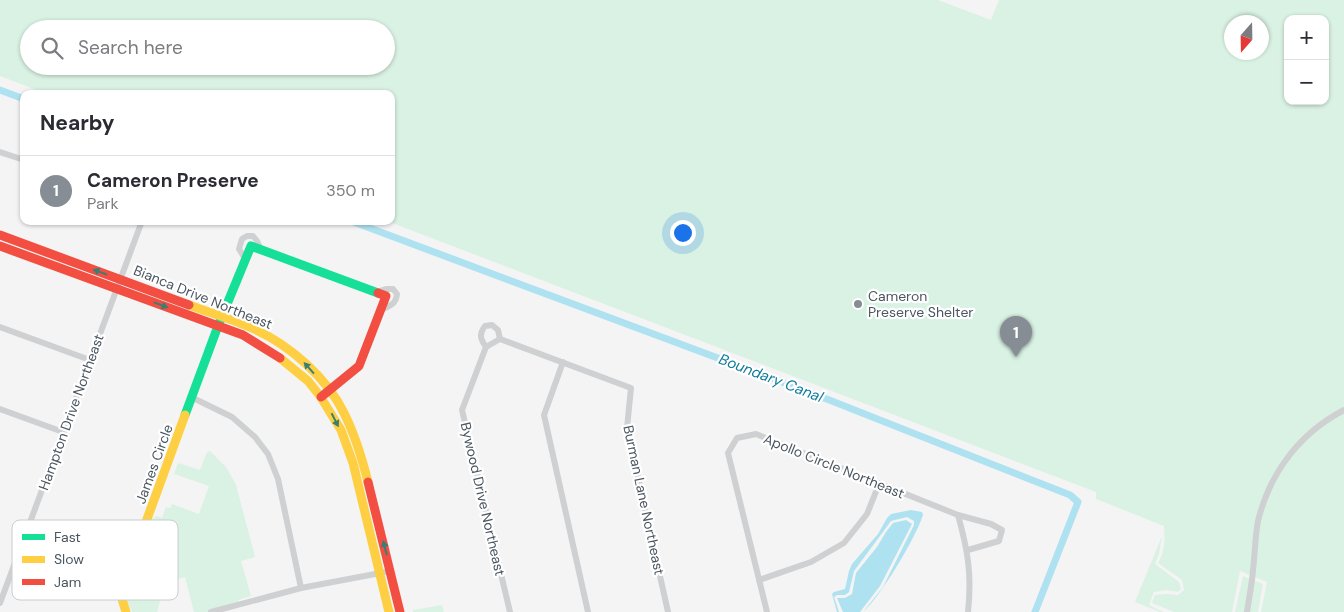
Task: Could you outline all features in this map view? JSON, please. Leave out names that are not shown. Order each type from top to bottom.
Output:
[{"type":"street","points":[[0,152],[20,159]]},
{"type":"street","name":"Hampton Drive Northeast","points":[[31,520],[140,225]]},
{"type":"street","name":"Bianca Drive Northeast","points":[[0,235],[254,329],[290,350],[305,363],[329,391],[350,426],[368,480],[400,612]]},
{"type":"street","points":[[21,253],[24,244]]},
{"type":"street","name":"Bianca Drive Northeast","points":[[0,246],[218,326],[267,347],[295,369],[321,397],[344,435],[353,462],[389,612]]},
{"type":"street","name":"James Circle","points":[[148,520],[218,326],[252,246],[376,292]]},
{"type":"street","points":[[376,292],[393,289],[397,294],[396,300],[392,305],[381,310]]},
{"type":"street","points":[[321,397],[359,366],[386,296],[376,292]]},
{"type":"street","points":[[500,339],[498,330],[492,325],[485,326],[481,331],[481,340],[486,347],[500,339],[563,362],[544,416],[588,612]]},
{"type":"street","points":[[0,327],[90,360]]},
{"type":"street","name":"Bywood Drive Northeast","points":[[486,347],[462,410],[510,612]]},
{"type":"street","name":"Burman Lane Northeast","points":[[563,362],[631,388],[627,428],[668,612]]},
{"type":"street","points":[[193,398],[232,417],[256,437],[268,454],[278,479],[301,588]]},
{"type":"street","points":[[0,409],[63,432]]},
{"type":"street","points":[[1246,612],[1253,572],[1258,522],[1272,482],[1296,446],[1313,429],[1344,410]]},
{"type":"street","name":"Apollo Circle Northeast","points":[[766,612],[728,453],[737,438],[756,434],[958,515],[991,524],[1002,530],[999,541],[968,550]]},
{"type":"street","points":[[357,482],[368,480]]},
{"type":"street","points":[[759,580],[812,562],[844,543],[867,514],[879,484]]},
{"type":"street","points":[[958,515],[968,550],[970,585],[968,612]]},
{"type":"street","name":"Hampton Drive Northeast","points":[[0,603],[12,570]]},
{"type":"street","points":[[211,612],[301,588],[390,571]]},
{"type":"green space","points":[[0,0],[938,0],[991,20],[999,0],[1344,0],[1344,612],[1261,612],[1267,582],[1240,571],[1232,612],[1174,612],[1152,603],[1155,595],[1178,595],[1184,590],[1182,580],[1158,563],[1164,545],[1164,526],[1096,499],[1096,492],[395,224],[395,90],[37,90],[0,76]]},
{"type":"green space","points":[[210,451],[226,467],[236,485],[255,557],[241,561],[251,596],[238,600],[239,604],[208,612],[194,612],[185,577],[178,579],[178,520],[152,520],[157,516],[162,518],[166,507],[170,508],[172,504],[199,514],[209,486],[174,474],[178,463],[200,470],[207,452]]},
{"type":"green space","points":[[1162,536],[1155,564],[1179,582],[1181,589],[1178,592],[1166,590],[1154,592],[1149,605],[1163,612],[1160,612],[1135,602]]},
{"type":"green space","points":[[1243,576],[1263,584],[1258,612],[1235,612]]},
{"type":"green space","points":[[127,600],[160,600],[157,612],[132,612]]},
{"type":"green space","points":[[442,605],[444,612],[413,612],[413,610]]},
{"type":"water","points":[[911,510],[922,512],[923,515],[888,581],[863,612],[883,587],[914,525],[914,521],[907,517],[891,521],[854,571],[849,592],[845,595],[834,597],[839,612],[837,612],[832,594],[845,589],[852,564],[878,534],[891,514]]},
{"type":"water","points":[[906,520],[912,524],[880,586],[860,612],[843,612],[837,598],[845,598],[852,594],[856,573],[893,523]]},
{"type":"waterway","name":"Boundary Canal","points":[[0,90],[20,98]]},
{"type":"waterway","name":"Boundary Canal","points":[[362,225],[814,394],[1070,495],[1078,502],[1035,612]]},
{"type":"traffic: fast","points":[[185,415],[218,326],[251,246],[378,293]]},
{"type":"traffic: slow","points":[[189,305],[238,322],[268,336],[294,353],[318,375],[337,400],[352,430],[368,482]]},
{"type":"traffic: slow","points":[[280,358],[308,381],[320,396],[341,430],[353,463],[389,612]]},
{"type":"traffic: slow","points":[[147,520],[185,415]]},
{"type":"traffic: slow","points":[[122,600],[126,612]]},
{"type":"traffic: jam","points":[[0,235],[189,305]]},
{"type":"traffic: jam","points":[[0,246],[243,335],[280,358]]},
{"type":"traffic: jam","points":[[321,397],[359,366],[386,296],[378,293]]},
{"type":"traffic: jam","points":[[368,482],[400,612]]},
{"type":"place","name":"Cameron Preserve Shelter","points":[[858,304]]},
{"type":"place","name":"Cameron Preserve","points":[[1016,357]]}]
